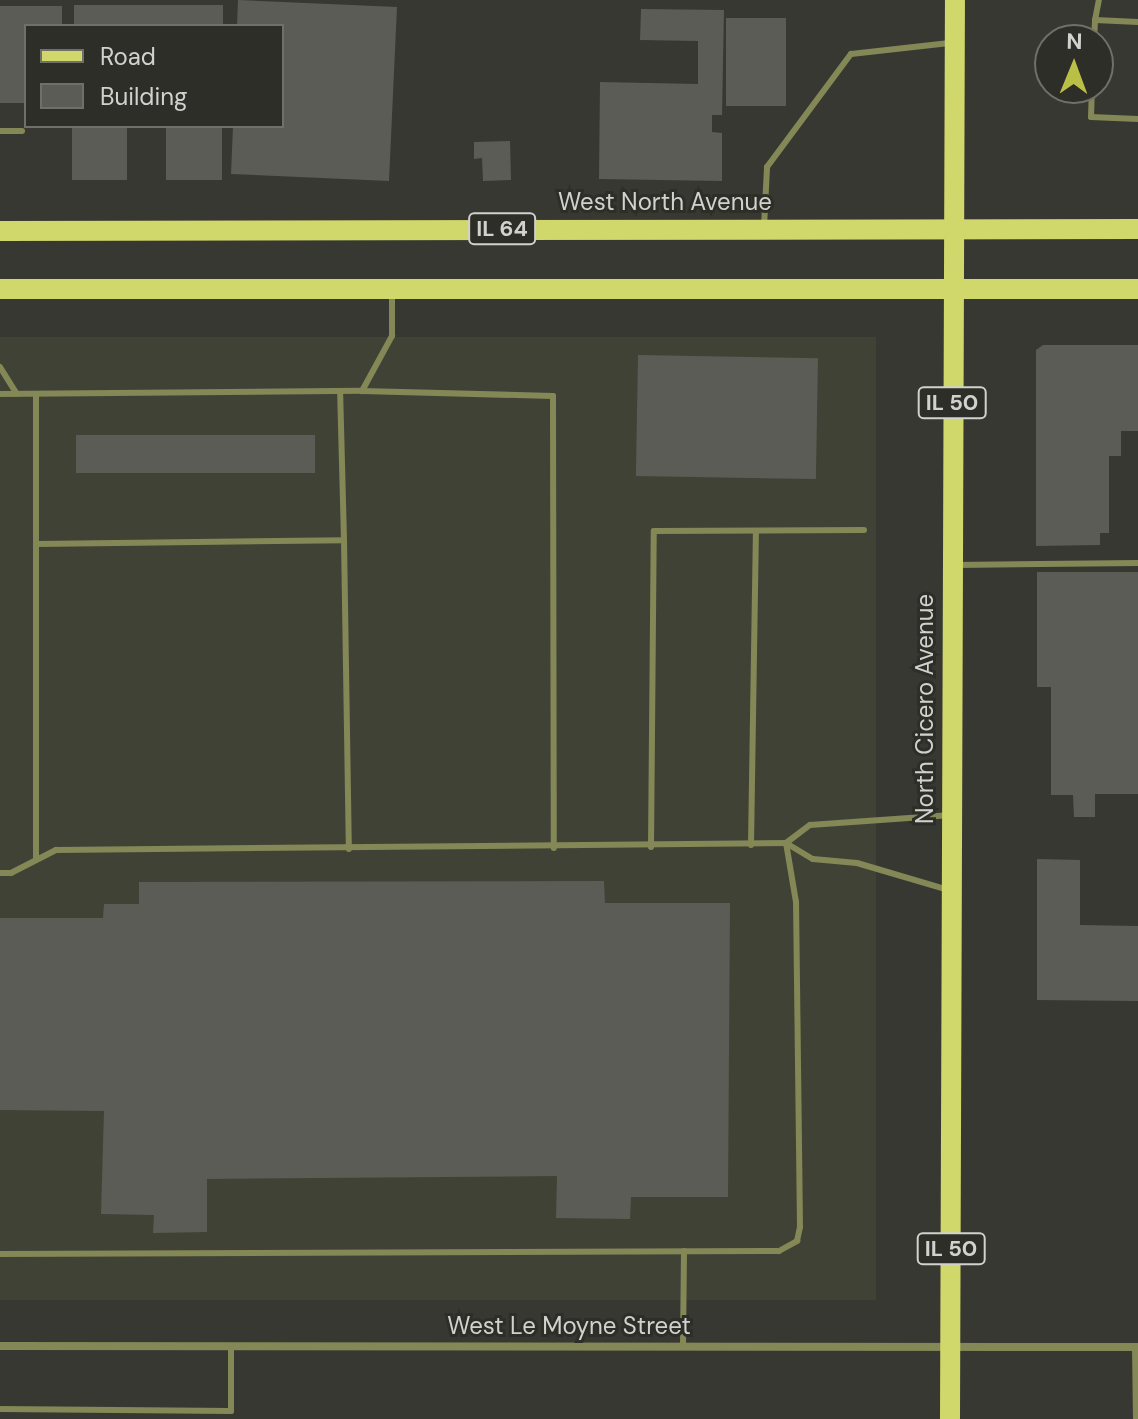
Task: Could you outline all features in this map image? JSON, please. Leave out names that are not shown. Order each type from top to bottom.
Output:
[{"type":"main road","name":"North Cicero Avenue","points":[[950,1419],[955,0]]},
{"type":"main road","name":"West North Avenue","points":[[0,231],[764,227],[1138,229]]},
{"type":"main road","points":[[0,289],[1138,289]]},
{"type":"street","name":"West Le Moyne Street","points":[[0,1346],[1136,1347]]},
{"type":"lane","points":[[1095,24],[1099,0]]},
{"type":"lane","points":[[1095,20],[1138,22]]},
{"type":"lane","points":[[764,227],[767,167],[851,54],[953,42]]},
{"type":"lane","points":[[1091,104],[1091,117],[1138,119]]},
{"type":"lane","points":[[0,131],[22,131]]},
{"type":"lane","points":[[362,391],[392,336],[392,289]]},
{"type":"lane","points":[[0,367],[16,393]]},
{"type":"lane","points":[[340,391],[349,849]]},
{"type":"lane","points":[[0,394],[362,391],[553,396],[554,848]]},
{"type":"lane","points":[[36,394],[36,860]]},
{"type":"lane","points":[[651,847],[654,531],[864,530]]},
{"type":"lane","points":[[751,845],[756,532]]},
{"type":"lane","points":[[36,544],[344,540]]},
{"type":"lane","points":[[952,565],[1138,563]]},
{"type":"lane","points":[[0,873],[56,850],[751,845],[786,843],[810,825],[951,815]]},
{"type":"lane","points":[[786,843],[813,859],[857,863],[951,891]]},
{"type":"lane","points":[[0,1254],[779,1251],[797,1241],[796,902],[786,843]]},
{"type":"lane","points":[[683,1346],[684,1251]]},
{"type":"lane","points":[[0,1409],[231,1415],[231,1346]]},
{"type":"lane","points":[[1136,1347],[1136,1419]]},
{"type":"shaded area","points":[[0,337],[876,337],[876,1300],[0,1300]]},
{"type":"building","points":[[238,0],[397,7],[389,181],[231,174],[233,128],[284,128],[284,24],[237,24]]},
{"type":"building","points":[[74,5],[223,5],[223,24],[74,24]]},
{"type":"building","points":[[0,6],[62,6],[62,24],[24,24],[24,103],[0,103]]},
{"type":"building","points":[[641,9],[724,10],[722,115],[712,115],[712,132],[722,133],[722,181],[599,179],[600,82],[698,84],[698,41],[640,40]]},
{"type":"building","points":[[726,18],[786,18],[786,106],[726,106]]},
{"type":"building","points":[[72,128],[127,128],[127,180],[72,180]]},
{"type":"building","points":[[166,128],[222,128],[222,180],[166,180]]},
{"type":"building","points":[[510,141],[511,180],[483,181],[482,158],[474,159],[474,142]]},
{"type":"building","points":[[1043,345],[1138,345],[1138,431],[1121,431],[1121,456],[1109,456],[1109,533],[1100,533],[1100,545],[1036,546],[1036,350]]},
{"type":"building","points":[[638,355],[818,358],[816,479],[636,476]]},
{"type":"building","points":[[76,435],[315,435],[315,473],[76,473]]},
{"type":"building","points":[[1037,572],[1138,572],[1138,794],[1095,794],[1095,817],[1074,817],[1073,795],[1051,795],[1051,687],[1037,687]]},
{"type":"building","points":[[1037,859],[1080,860],[1080,925],[1138,926],[1138,1001],[1037,1000]]},
{"type":"building","points":[[604,881],[605,903],[730,903],[728,1197],[631,1197],[630,1219],[556,1218],[557,1176],[207,1179],[207,1232],[153,1233],[154,1215],[101,1214],[104,1111],[0,1110],[0,918],[103,918],[104,904],[139,904],[139,882]]}]
